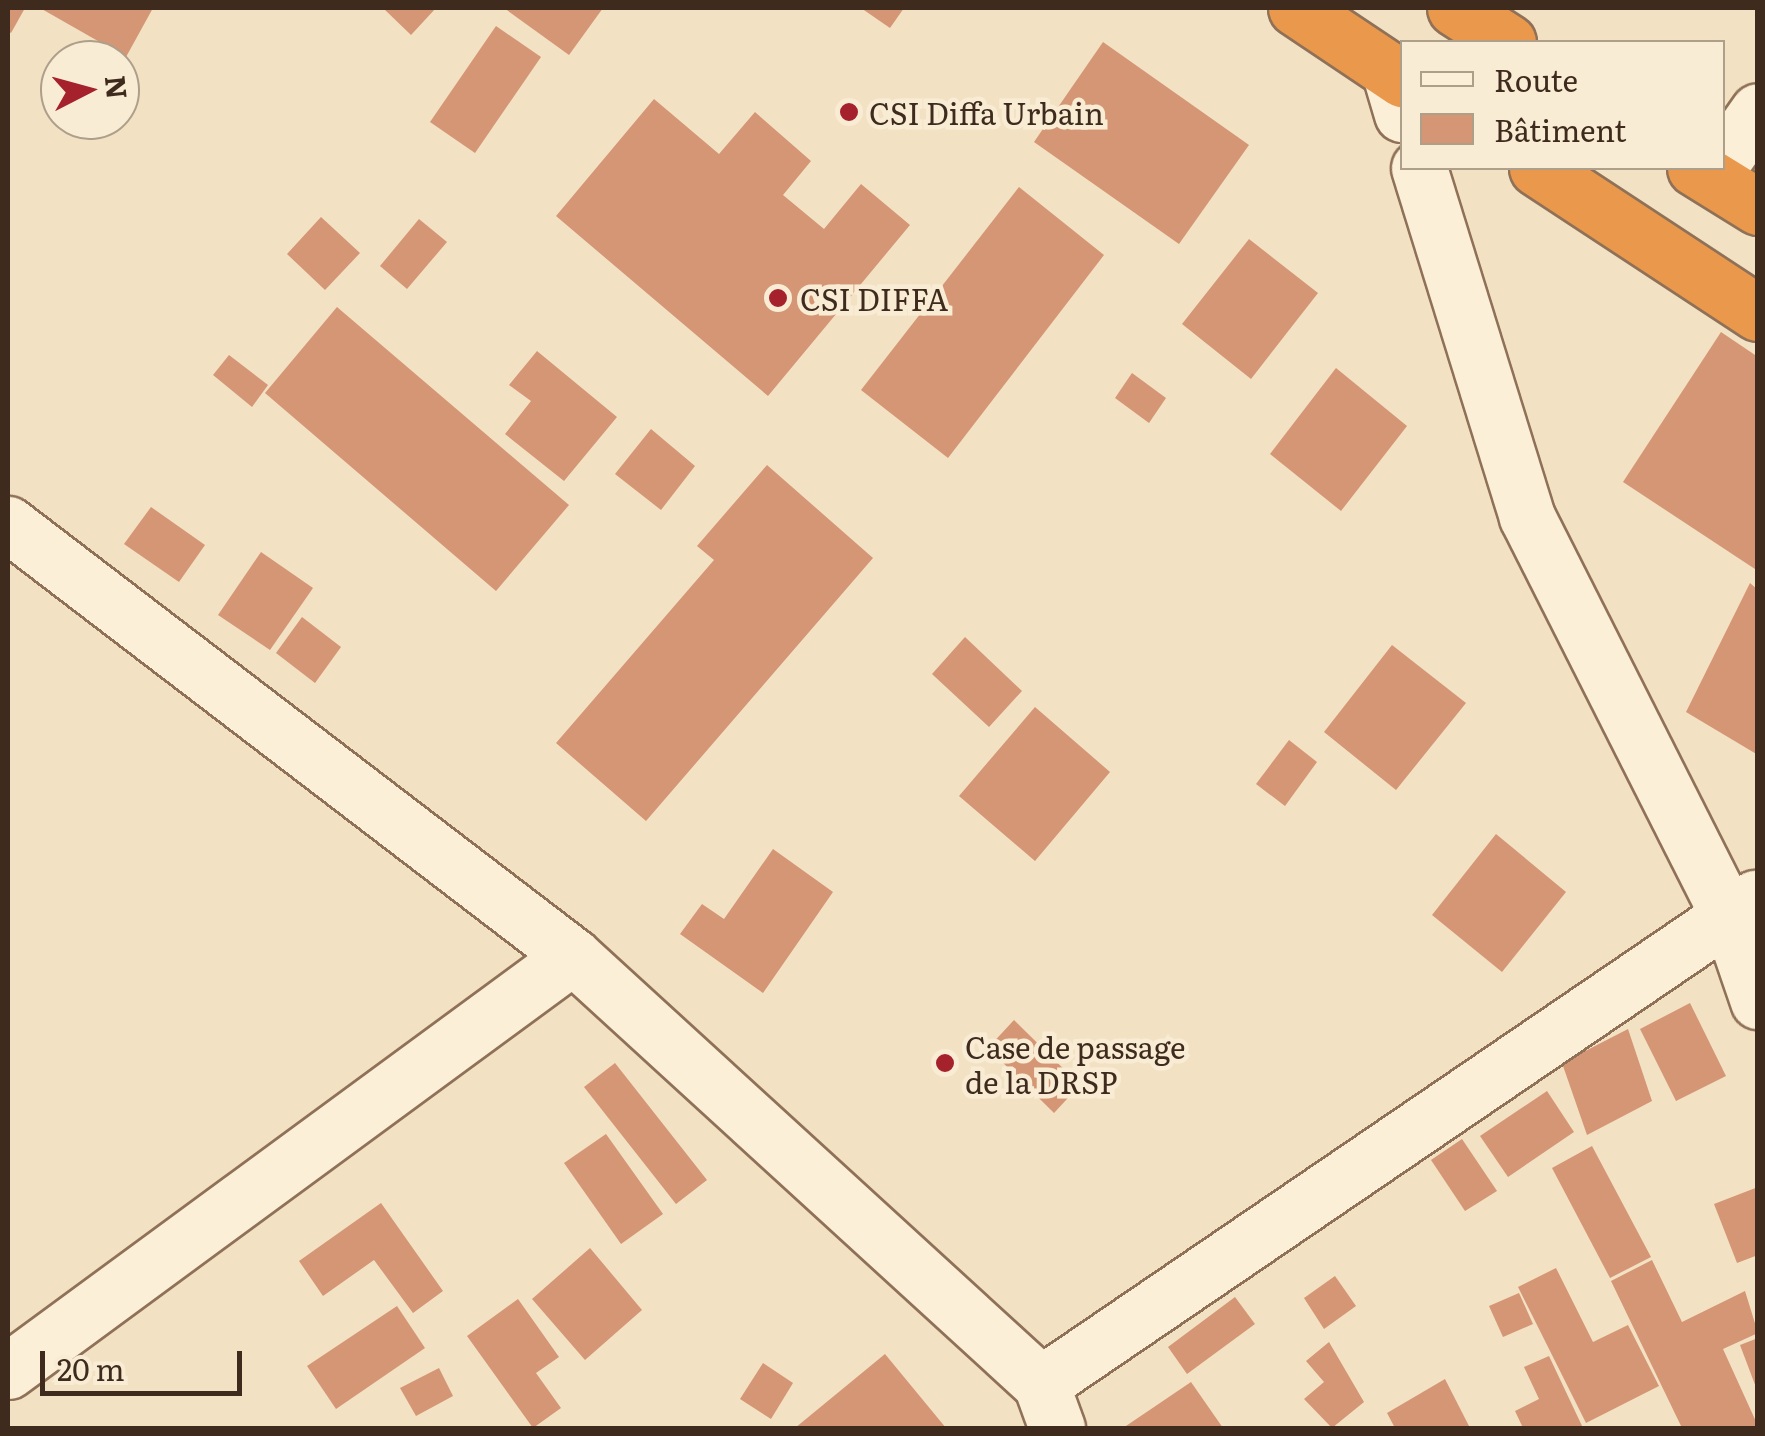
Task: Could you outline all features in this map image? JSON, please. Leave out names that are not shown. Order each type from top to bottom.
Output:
[{"type":"highway","points":[[1296,8],[1398,88]]},
{"type":"highway","points":[[1456,8],[1505,40]]},
{"type":"highway","points":[[1540,170],[1758,313]]},
{"type":"highway","points":[[1713,170],[1758,207]]},
{"type":"street","points":[[1725,153],[1758,111]]},
{"type":"street","points":[[1420,170],[1527,517],[1744,908],[1758,1001]]},
{"type":"street","points":[[8,524],[573,956],[1049,1406],[1744,908]]},
{"type":"street","points":[[8,1371],[573,956]]},
{"type":"building","points":[[8,8],[25,8],[11,33],[8,31]]},
{"type":"building","points":[[40,8],[153,8],[135,40],[96,40]]},
{"type":"building","points":[[383,8],[436,8],[411,35]]},
{"type":"building","points":[[504,8],[603,8],[569,55]]},
{"type":"building","points":[[861,8],[904,8],[890,28]]},
{"type":"building","points":[[496,26],[541,57],[475,153],[430,122]]},
{"type":"building","points":[[1103,42],[1249,145],[1179,244],[1034,142]]},
{"type":"building","points":[[654,99],[719,154],[755,112],[811,161],[783,195],[824,229],[861,184],[910,225],[768,396],[556,216]]},
{"type":"building","points":[[1019,187],[1104,255],[948,458],[861,390]]},
{"type":"building","points":[[321,217],[360,253],[325,290],[287,254]]},
{"type":"building","points":[[419,219],[447,242],[407,289],[380,266]]},
{"type":"building","points":[[1249,239],[1318,293],[1251,379],[1182,324]]},
{"type":"building","points":[[337,307],[569,505],[496,591],[265,393]]},
{"type":"building","points":[[1721,332],[1758,357],[1758,571],[1623,482]]},
{"type":"building","points":[[537,351],[617,417],[564,481],[505,434],[531,401],[509,385]]},
{"type":"building","points":[[229,355],[268,385],[252,407],[213,375]]},
{"type":"building","points":[[1336,368],[1407,426],[1341,511],[1270,454]]},
{"type":"building","points":[[1132,373],[1166,398],[1149,423],[1115,398]]},
{"type":"building","points":[[651,429],[695,466],[661,510],[615,474]]},
{"type":"building","points":[[767,465],[873,558],[646,821],[556,743],[714,560],[697,546]]},
{"type":"building","points":[[151,507],[205,545],[179,582],[124,544]]},
{"type":"building","points":[[261,552],[313,588],[270,650],[218,615]]},
{"type":"building","points":[[1750,583],[1758,590],[1758,755],[1686,712]]},
{"type":"building","points":[[302,617],[341,647],[315,683],[276,653]]},
{"type":"building","points":[[965,637],[1022,691],[989,727],[932,674]]},
{"type":"building","points":[[1392,645],[1466,703],[1396,790],[1324,732]]},
{"type":"building","points":[[1035,707],[1110,772],[1035,861],[959,796]]},
{"type":"building","points":[[1289,740],[1317,762],[1285,806],[1256,784]]},
{"type":"building","points":[[1496,834],[1566,892],[1502,972],[1432,915]]},
{"type":"building","points":[[773,849],[833,892],[763,993],[680,934],[702,904],[724,919]]},
{"type":"building","points":[[1690,1003],[1726,1076],[1676,1101],[1640,1029]]},
{"type":"building","points":[[1014,1020],[1080,1085],[1054,1113],[988,1048]]},
{"type":"building","points":[[1628,1029],[1652,1101],[1587,1135],[1562,1063]]},
{"type":"building","points":[[615,1063],[707,1180],[676,1204],[584,1087]]},
{"type":"building","points":[[1547,1091],[1574,1132],[1508,1177],[1480,1136]]},
{"type":"building","points":[[606,1134],[663,1214],[621,1244],[564,1163]]},
{"type":"building","points":[[1462,1139],[1497,1191],[1465,1211],[1431,1160]]},
{"type":"building","points":[[1592,1146],[1651,1257],[1610,1278],[1552,1168]]},
{"type":"building","points":[[1758,1187],[1758,1255],[1737,1263],[1714,1204]]},
{"type":"building","points":[[381,1203],[443,1291],[413,1313],[374,1260],[323,1296],[299,1261]]},
{"type":"building","points":[[590,1248],[642,1310],[585,1360],[532,1299]]},
{"type":"building","points":[[1652,1260],[1682,1322],[1745,1291],[1758,1333],[1723,1349],[1758,1426],[1682,1428],[1611,1281]]},
{"type":"building","points":[[1556,1268],[1593,1342],[1628,1325],[1659,1386],[1586,1423],[1518,1287]]},
{"type":"building","points":[[1335,1276],[1356,1306],[1324,1329],[1304,1298]]},
{"type":"building","points":[[1519,1293],[1533,1324],[1503,1337],[1489,1306]]},
{"type":"building","points":[[1235,1297],[1255,1324],[1187,1374],[1168,1347]]},
{"type":"building","points":[[518,1299],[559,1357],[536,1373],[561,1408],[533,1428],[467,1336]]},
{"type":"building","points":[[397,1306],[425,1348],[336,1409],[307,1366]]},
{"type":"building","points":[[1758,1338],[1758,1390],[1757,1390],[1740,1345]]},
{"type":"building","points":[[1329,1342],[1364,1402],[1332,1428],[1304,1399],[1324,1382],[1306,1361]]},
{"type":"building","points":[[885,1354],[946,1428],[795,1428]]},
{"type":"building","points":[[1549,1356],[1583,1428],[1523,1428],[1515,1411],[1539,1399],[1524,1367]]},
{"type":"building","points":[[763,1363],[793,1383],[771,1419],[740,1399]]},
{"type":"building","points":[[439,1368],[453,1396],[416,1416],[400,1388]]},
{"type":"building","points":[[1445,1379],[1470,1428],[1395,1428],[1387,1413]]},
{"type":"building","points":[[1191,1382],[1223,1428],[1123,1428]]},
{"type":"place","name":"CSI Diffa Urbain","points":[[849,112]]},
{"type":"place","name":"CSI DIFFA","points":[[778,298]]},
{"type":"place","name":"Case de passage de la DRSP","points":[[945,1063]]}]
